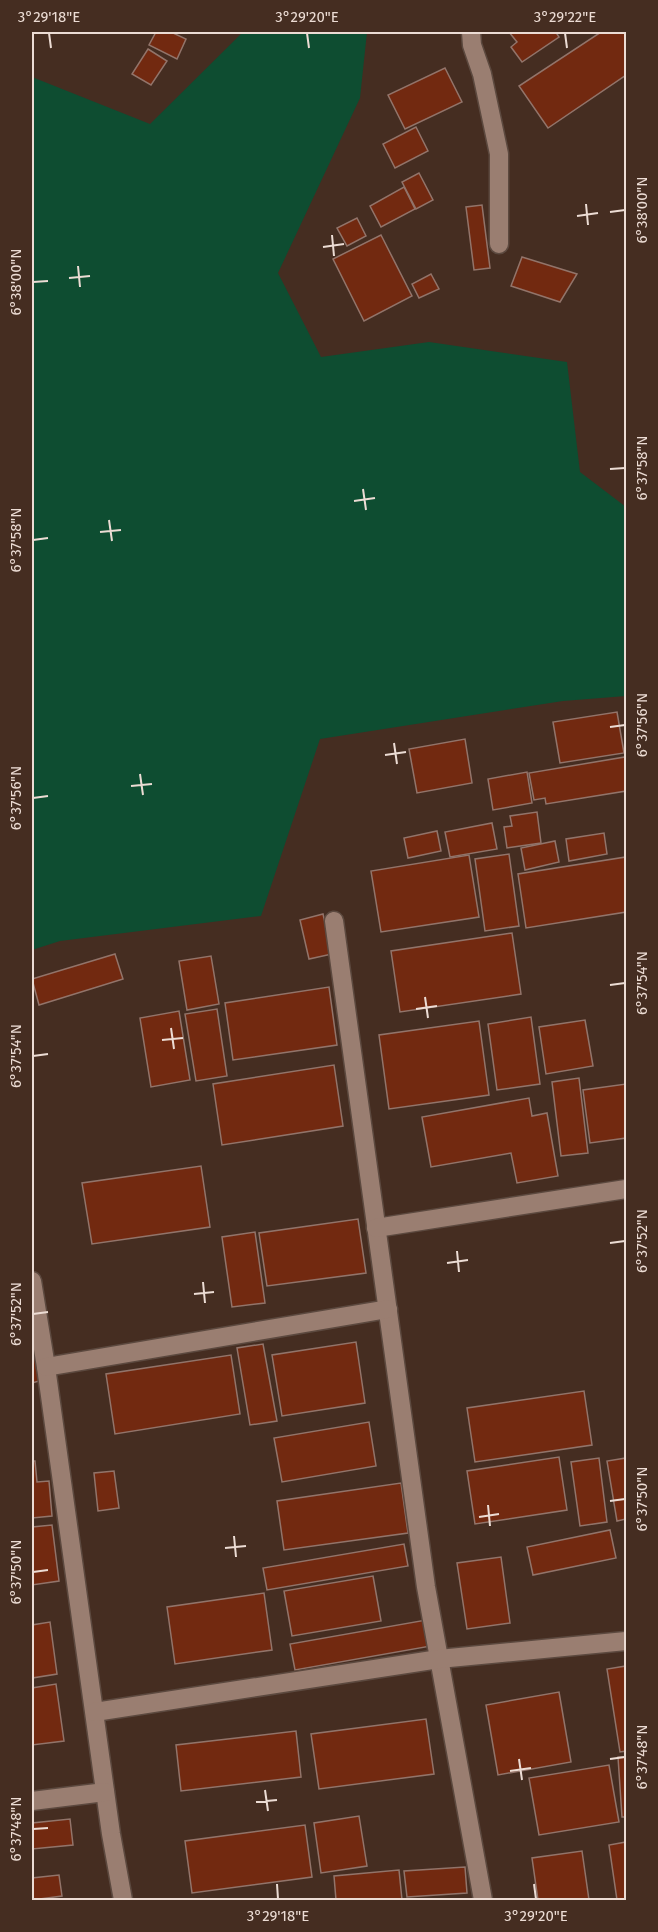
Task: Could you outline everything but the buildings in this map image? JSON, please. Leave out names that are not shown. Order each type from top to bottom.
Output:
[{"type":"street","points":[[471,32],[472,45],[482,74],[499,154],[499,244]]},
{"type":"street","points":[[334,921],[426,1587],[483,1900]]},
{"type":"street","points":[[376,1228],[627,1189]]},
{"type":"street","points":[[32,1281],[105,1792],[123,1900]]},
{"type":"street","points":[[46,1367],[388,1309]]},
{"type":"street","points":[[95,1712],[439,1659],[627,1641]]},
{"type":"street","points":[[32,1801],[105,1792]]},
{"type":"green space","points":[[243,32],[367,32],[360,98],[278,273],[321,357],[429,342],[567,362],[580,472],[626,507],[626,696],[563,701],[320,739],[261,916],[60,941],[32,950],[32,77],[150,124]]}]
